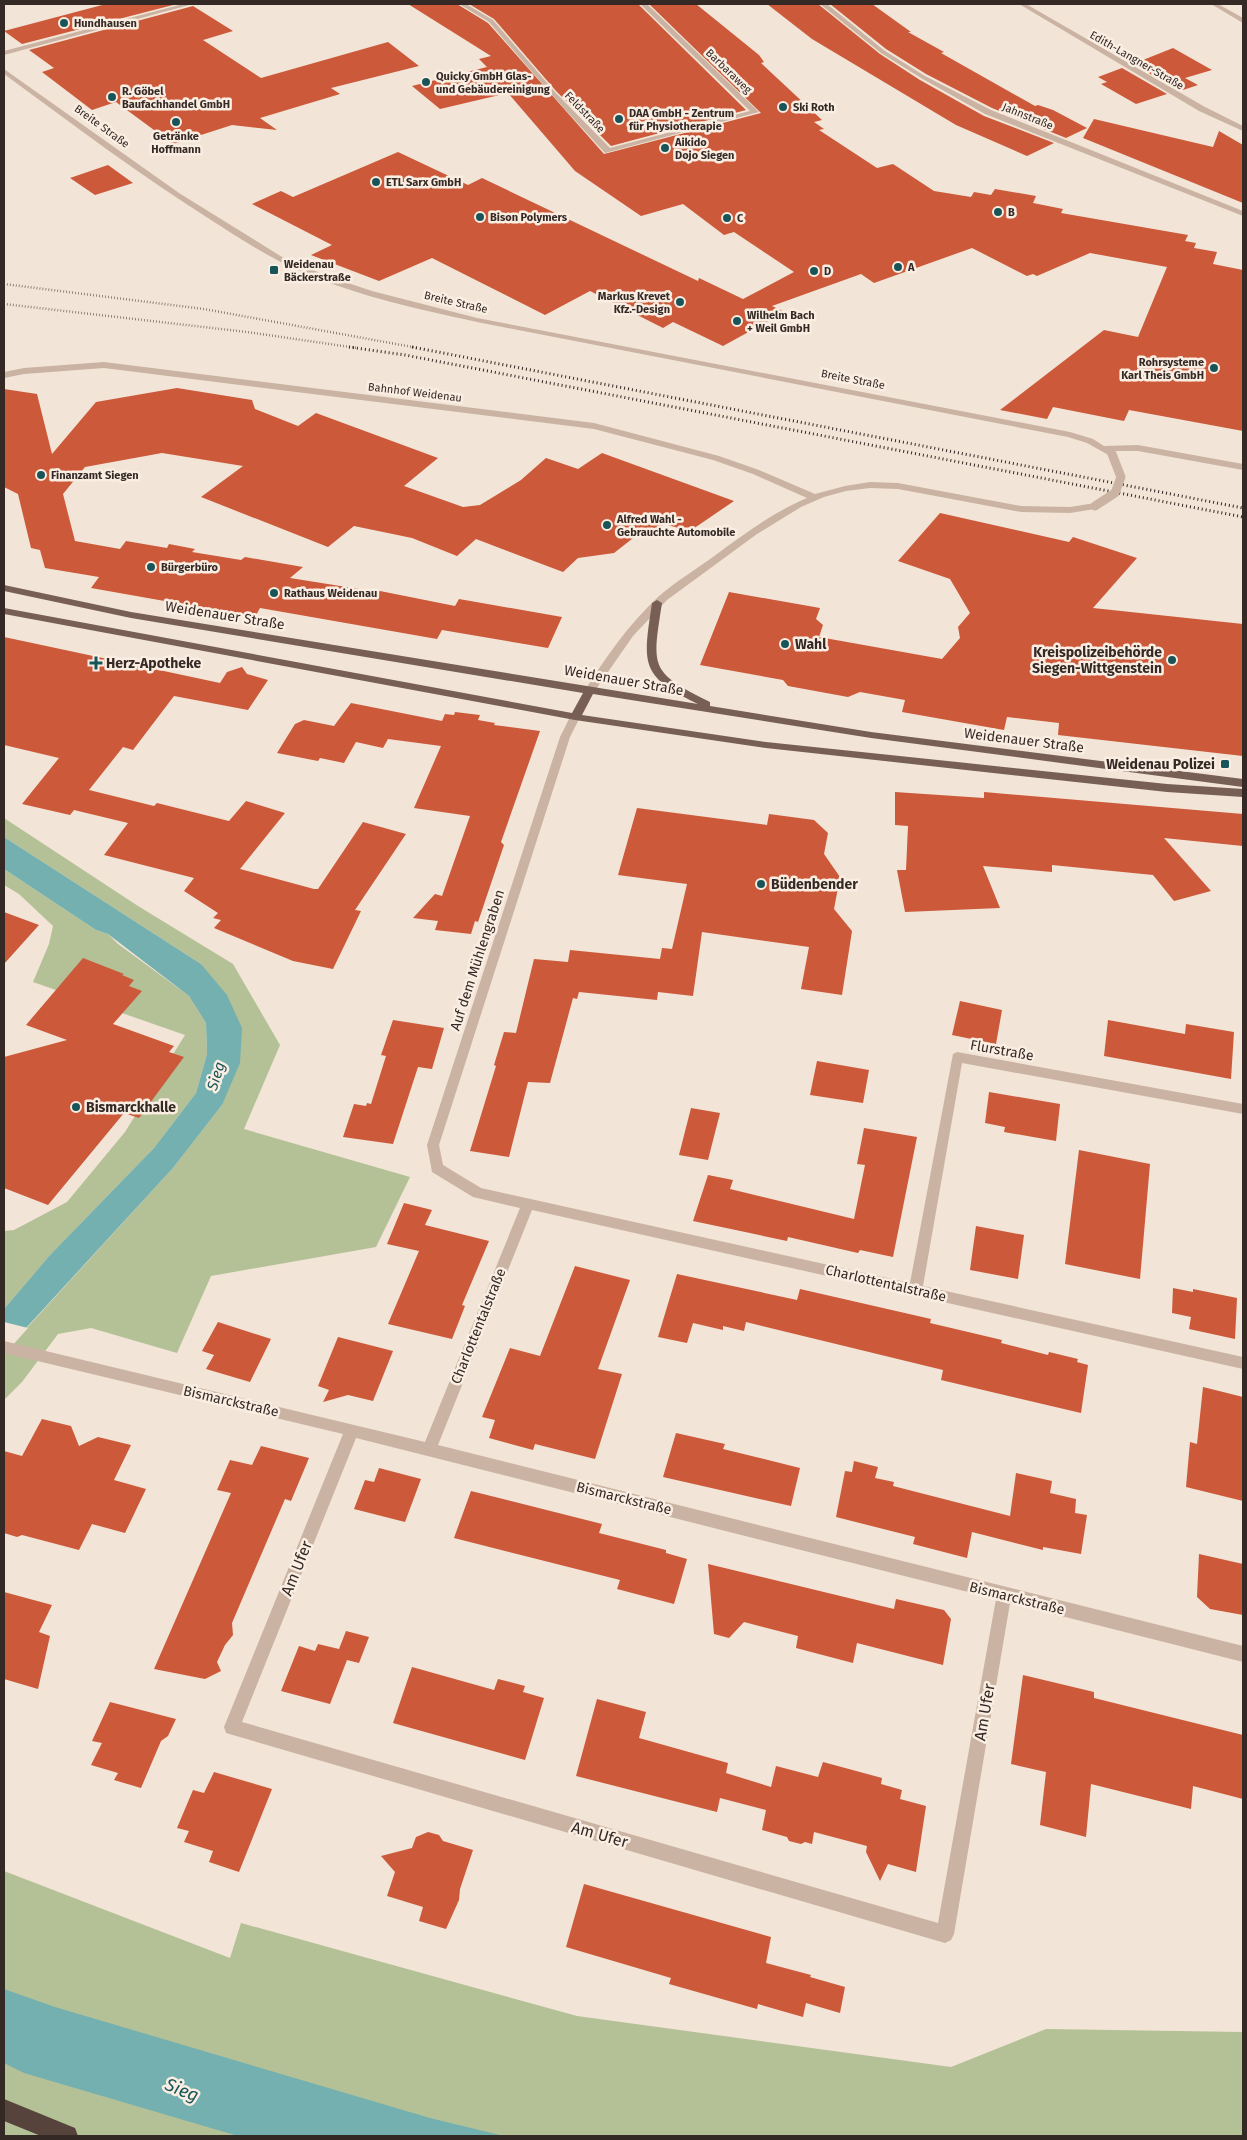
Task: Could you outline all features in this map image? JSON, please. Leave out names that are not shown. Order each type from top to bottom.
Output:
[{"type":"highway","points":[[4,2110],[68,2136]]},
{"type":"main road","name":"Weidenauer Straße","points":[[4,588],[131,615],[720,711],[1030,756],[1243,783]]},
{"type":"main road","points":[[658,603],[649,654],[653,670],[666,684],[720,711]]},
{"type":"main road","points":[[4,611],[575,717],[766,745],[864,757],[1167,788],[1243,793]]},
{"type":"main road","points":[[575,717],[590,690]]},
{"type":"main road","points":[[864,757],[871,734]]},
{"type":"main road","points":[[1028,774],[1030,756]]},
{"type":"street","points":[[4,53],[190,4]]},
{"type":"street","name":"Feldstraße","points":[[462,4],[491,21],[553,93],[608,150]]},
{"type":"street","name":"Barbaraweg","points":[[608,150],[755,112],[643,4]]},
{"type":"street","name":"Jahnstraße","points":[[823,4],[883,52],[923,77],[988,112],[1243,214]]},
{"type":"street","name":"Edith-Langner-Straße","points":[[1022,4],[1202,109],[1243,130]]},
{"type":"street","points":[[1214,4],[1243,21]]},
{"type":"street","name":"Breite Straße","points":[[4,71],[136,166],[237,233],[272,255],[329,279],[393,299],[469,318],[982,416],[1070,435],[1108,451]]},
{"type":"street","name":"Bahnhof Weidenau","points":[[4,375],[24,371],[104,365],[594,426],[716,458],[756,472],[812,497]]},
{"type":"street","points":[[590,690],[621,645],[658,603],[767,522],[812,497],[842,488],[869,485],[923,490],[1029,511],[1062,511],[1095,506],[1115,493],[1121,477],[1108,451],[1138,448],[1243,467]]},
{"type":"street","name":"Auf dem Mühlengraben","points":[[478,1193],[437,1168],[433,1145],[565,737],[575,717]]},
{"type":"street","name":"Flurstraße","points":[[916,1289],[957,1057],[1243,1109]]},
{"type":"street","name":"Charlottentalstraße","points":[[478,1193],[916,1289],[1243,1364]]},
{"type":"street","name":"Charlottentalstraße","points":[[429,1449],[528,1204]]},
{"type":"street","name":"Bismarckstraße","points":[[4,1347],[429,1449],[1243,1654]]},
{"type":"street","name":"Am Ufer","points":[[352,1430],[232,1727],[945,1934],[1004,1595]]},
{"type":"green space","points":[[4,818],[138,906],[233,964],[280,1045],[244,1129],[410,1177],[376,1247],[211,1276],[177,1353],[91,1328],[58,1334],[22,1382],[4,1400],[4,1353],[173,1168],[222,1105],[201,964],[4,837]]},
{"type":"green space","points":[[4,869],[96,930],[108,934],[118,944],[189,996],[206,1023],[207,1054],[196,1093],[154,1148],[50,1255],[4,1309],[4,1231],[14,1230],[67,1202],[125,1132],[185,1035],[33,982],[49,944],[53,926],[19,894],[4,885]]},
{"type":"green space","points":[[4,1871],[230,1958],[241,1923],[577,2016],[951,2067],[1046,2029],[1243,2032],[1243,2136],[4,2136]]},
{"type":"water","name":"Sieg","points":[[4,837],[201,964],[227,995],[242,1028],[240,1063],[222,1105],[173,1168],[4,1352],[4,1309],[50,1255],[154,1148],[196,1093],[207,1054],[206,1023],[189,996],[108,934],[96,930],[4,869]]},
{"type":"water","name":"Sieg","points":[[4,1989],[55,2007],[430,2118],[504,2136],[238,2136],[24,2073],[4,2063]]},
{"type":"pier","points":[[4,1322],[28,1328],[4,1355]]},
{"type":"building","points":[[106,4],[177,4],[22,44],[4,31]]},
{"type":"building","points":[[408,4],[457,4],[488,23],[604,154],[761,113],[649,4],[696,4],[759,55],[764,62],[761,63],[822,120],[814,122],[824,129],[819,130],[877,168],[893,164],[934,191],[971,197],[974,192],[991,195],[995,189],[1036,196],[1033,203],[1063,209],[1061,213],[1188,235],[1185,241],[1196,243],[1194,248],[1217,252],[1213,264],[1243,270],[1243,431],[1129,410],[1124,421],[1053,407],[1047,419],[1000,410],[1104,330],[1138,337],[1167,267],[1090,253],[1037,276],[1033,274],[1027,276],[972,248],[874,283],[861,274],[772,306],[785,312],[723,346],[673,322],[663,328],[590,291],[545,315],[432,258],[379,281],[311,255],[332,245],[252,204],[281,191],[293,197],[398,152],[468,185],[482,178],[698,281],[699,278],[743,299],[794,272],[734,232],[724,235],[683,204],[641,216],[575,171],[508,93],[440,109],[412,86],[487,67],[479,59],[491,56]]},
{"type":"building","points":[[469,4],[638,4],[746,110],[611,146],[556,91],[494,19]]},
{"type":"building","points":[[767,4],[818,4],[880,54],[920,80],[984,116],[1054,143],[1027,156],[956,125],[812,39]]},
{"type":"building","points":[[830,4],[872,4],[911,32],[908,32],[944,52],[941,53],[1035,106],[1038,105],[1053,110],[1087,128],[1066,138],[992,108],[926,74],[886,49]]},
{"type":"building","points":[[193,6],[233,31],[203,40],[261,78],[388,42],[419,66],[331,88],[340,94],[260,118],[277,130],[232,125],[173,144],[116,102],[92,110],[42,72],[54,68],[29,50]]},
{"type":"building","points":[[1173,48],[1212,70],[1185,78],[1198,85],[1180,91],[1133,64]]},
{"type":"building","points":[[1122,68],[1167,94],[1136,104],[1101,84],[1107,82],[1098,77]]},
{"type":"building","points":[[1094,119],[1213,147],[1219,131],[1243,145],[1243,203],[1083,138]]},
{"type":"building","points":[[108,165],[133,183],[95,195],[70,178]]},
{"type":"building","points":[[177,388],[252,400],[255,409],[298,426],[316,413],[438,458],[404,486],[463,507],[480,505],[521,480],[546,458],[578,469],[602,453],[734,501],[690,531],[664,524],[655,532],[637,535],[614,553],[578,558],[563,572],[476,539],[457,556],[412,538],[354,526],[328,547],[201,497],[243,466],[162,453],[85,467],[63,494],[75,541],[120,549],[126,541],[167,548],[169,544],[195,549],[192,552],[241,560],[245,557],[303,567],[290,578],[380,591],[455,606],[459,599],[562,617],[548,648],[442,630],[437,639],[260,608],[255,617],[91,588],[99,577],[45,568],[40,550],[31,548],[18,494],[4,487],[4,389],[37,394],[52,454],[96,402]]},
{"type":"building","points":[[940,513],[1069,542],[1073,537],[1137,558],[1093,608],[1243,624],[1243,756],[1058,735],[1059,723],[1007,717],[1004,730],[902,712],[905,700],[860,692],[848,697],[788,686],[783,680],[700,665],[729,592],[820,608],[816,619],[823,625],[819,637],[942,659],[960,638],[958,627],[970,613],[950,579],[898,561]]},
{"type":"building","points":[[4,637],[220,683],[227,672],[242,667],[247,674],[268,680],[248,710],[174,696],[133,750],[123,747],[89,790],[154,806],[157,803],[229,821],[246,801],[285,813],[240,869],[314,889],[318,889],[363,822],[406,834],[355,910],[361,911],[333,969],[293,961],[214,928],[221,920],[213,918],[218,913],[184,891],[194,878],[104,855],[128,823],[74,810],[70,815],[22,804],[59,758],[4,745]]},
{"type":"building","points":[[351,703],[442,721],[445,714],[454,715],[455,712],[480,715],[478,720],[495,723],[494,725],[540,731],[501,842],[504,845],[478,922],[475,921],[471,934],[435,930],[438,921],[413,918],[435,894],[442,896],[470,816],[414,808],[441,746],[388,739],[383,748],[356,742],[344,763],[320,758],[318,761],[277,753],[295,724],[304,720],[334,726]]},
{"type":"building","points":[[895,792],[984,798],[984,792],[1243,814],[1243,846],[1164,838],[1211,891],[1174,901],[1153,875],[1052,865],[1052,872],[983,866],[1000,908],[905,912],[897,870],[906,870],[908,826],[895,825]]},
{"type":"building","points":[[637,808],[767,825],[769,814],[814,820],[828,833],[824,854],[840,877],[834,909],[852,931],[842,995],[801,989],[809,947],[702,932],[693,996],[658,992],[657,1000],[579,992],[577,999],[573,998],[550,1083],[528,1082],[509,1157],[470,1151],[496,1066],[494,1065],[504,1032],[516,1033],[534,959],[568,962],[570,950],[660,959],[662,948],[672,949],[687,884],[618,875]]},
{"type":"building","points":[[4,912],[39,925],[4,964]]},
{"type":"building","name":"Bismarckhalle","points":[[83,958],[124,974],[122,975],[134,980],[129,986],[142,991],[113,1024],[174,1046],[169,1052],[184,1057],[139,1118],[124,1113],[48,1205],[4,1188],[4,1057],[67,1040],[26,1025]]},
{"type":"building","points":[[960,1001],[1002,1010],[996,1044],[952,1035]]},
{"type":"building","points":[[393,1020],[444,1028],[432,1069],[418,1067],[393,1144],[343,1137],[354,1104],[366,1106],[367,1103],[371,1104],[386,1056],[381,1055]]},
{"type":"building","points":[[1108,1020],[1185,1034],[1186,1024],[1234,1032],[1231,1079],[1104,1056]]},
{"type":"building","points":[[817,1061],[869,1070],[863,1103],[810,1095]]},
{"type":"building","points":[[989,1092],[1060,1104],[1056,1141],[1004,1132],[1005,1127],[985,1123]]},
{"type":"building","points":[[691,1108],[720,1113],[708,1160],[679,1155]]},
{"type":"building","points":[[864,1128],[917,1137],[893,1257],[860,1250],[858,1253],[788,1237],[787,1241],[693,1221],[708,1175],[733,1180],[730,1189],[854,1219],[865,1165],[857,1164]]},
{"type":"building","points":[[1079,1150],[1150,1164],[1140,1279],[1065,1264]]},
{"type":"building","points":[[404,1203],[432,1210],[425,1225],[489,1241],[462,1305],[465,1306],[452,1339],[388,1324],[419,1251],[387,1244]]},
{"type":"building","points":[[976,1226],[1024,1235],[1018,1279],[970,1270]]},
{"type":"building","points":[[575,1266],[630,1280],[598,1369],[622,1374],[595,1459],[535,1444],[533,1450],[489,1438],[495,1420],[482,1417],[510,1348],[540,1356]]},
{"type":"building","points":[[677,1274],[797,1300],[800,1289],[931,1319],[930,1323],[1002,1340],[1001,1343],[1048,1355],[1049,1352],[1078,1359],[1077,1362],[1088,1365],[1081,1413],[941,1380],[943,1370],[746,1322],[744,1331],[723,1326],[723,1330],[693,1323],[687,1343],[658,1337]]},
{"type":"building","points":[[1173,1288],[1193,1292],[1193,1289],[1237,1298],[1235,1339],[1189,1329],[1191,1317],[1172,1313]]},
{"type":"building","points":[[218,1322],[271,1339],[250,1382],[206,1369],[214,1355],[202,1351]]},
{"type":"building","points":[[338,1337],[393,1351],[373,1401],[348,1395],[323,1402],[329,1390],[318,1386]]},
{"type":"building","points":[[1203,1387],[1243,1397],[1243,1501],[1186,1487],[1190,1442],[1197,1444]]},
{"type":"building","points":[[42,1419],[71,1426],[79,1446],[98,1437],[131,1445],[114,1480],[146,1489],[125,1533],[92,1524],[79,1550],[22,1535],[17,1537],[4,1533],[4,1451],[22,1456]]},
{"type":"building","points":[[676,1433],[725,1444],[723,1449],[800,1468],[791,1506],[663,1477]]},
{"type":"building","points":[[261,1446],[309,1458],[291,1501],[285,1499],[232,1623],[233,1635],[225,1645],[217,1662],[221,1671],[205,1679],[154,1669],[231,1493],[217,1490],[230,1460],[252,1465]]},
{"type":"building","points":[[854,1461],[878,1467],[875,1478],[894,1482],[893,1486],[1010,1516],[1016,1473],[1052,1481],[1050,1493],[1076,1499],[1075,1513],[1087,1515],[1081,1554],[1043,1547],[1043,1550],[972,1532],[967,1558],[913,1544],[915,1537],[836,1517],[845,1471],[852,1472]]},
{"type":"building","points":[[379,1468],[421,1479],[405,1522],[354,1509],[365,1480],[374,1482]]},
{"type":"building","points":[[471,1491],[602,1524],[599,1533],[666,1550],[666,1553],[687,1559],[674,1604],[617,1589],[620,1580],[454,1538]]},
{"type":"building","points":[[1199,1554],[1243,1564],[1243,1615],[1210,1609],[1197,1597]]},
{"type":"building","points":[[708,1564],[894,1609],[896,1599],[944,1610],[951,1619],[943,1665],[857,1643],[853,1663],[796,1648],[798,1636],[744,1622],[729,1638],[714,1634]]},
{"type":"building","points":[[4,1592],[52,1605],[39,1632],[50,1636],[38,1689],[4,1679]]},
{"type":"building","points":[[346,1631],[369,1637],[359,1663],[347,1660],[330,1704],[281,1691],[299,1646],[315,1651],[318,1644],[339,1649]]},
{"type":"building","points":[[412,1667],[494,1690],[498,1679],[525,1686],[523,1692],[544,1698],[525,1760],[393,1723]]},
{"type":"building","points":[[1023,1675],[1094,1692],[1094,1698],[1243,1735],[1243,1799],[1193,1786],[1191,1809],[1091,1784],[1086,1837],[1040,1825],[1046,1772],[1011,1764]]},
{"type":"building","points":[[597,1699],[646,1712],[639,1738],[728,1763],[726,1773],[771,1787],[776,1766],[818,1777],[823,1762],[882,1778],[881,1784],[902,1790],[900,1799],[926,1806],[916,1872],[888,1864],[880,1881],[866,1852],[867,1846],[814,1832],[812,1844],[789,1841],[787,1837],[762,1830],[766,1810],[720,1798],[717,1812],[576,1776]]},
{"type":"building","points":[[110,1702],[176,1719],[168,1736],[161,1741],[141,1788],[114,1780],[118,1773],[91,1765],[102,1743],[92,1741]]},
{"type":"building","points":[[214,1772],[272,1789],[239,1872],[209,1862],[213,1851],[184,1842],[189,1831],[177,1828],[193,1790],[204,1793]]},
{"type":"building","points":[[428,1832],[439,1835],[443,1841],[473,1850],[460,1889],[459,1900],[446,1929],[419,1921],[423,1907],[387,1896],[395,1872],[381,1856],[412,1848],[416,1837]]},
{"type":"building","points":[[584,1884],[771,1937],[766,1963],[811,1975],[810,1977],[845,1987],[840,2013],[806,2003],[803,2017],[758,2004],[757,2009],[669,1984],[671,1978],[566,1947]]},
{"type":"railway","points":[[4,284],[204,309],[418,348]]},
{"type":"railway","points":[[4,304],[247,332],[357,348]]},
{"type":"railway","points":[[349,347],[405,355],[1243,517]]},
{"type":"railway","points":[[412,347],[1243,508]]},
{"type":"place","name":"Hundhausen","points":[[64,23]]},
{"type":"place","name":"Quicky GmbH Glas- und Gebäudereinigung","points":[[426,82]]},
{"type":"place","name":"R. Göbel Baufachhandel GmbH","points":[[112,97]]},
{"type":"place","name":"Ski Roth","points":[[783,107]]},
{"type":"place","name":"DAA GmbH - Zentrum für Physiotherapie","points":[[619,119]]},
{"type":"place","name":"Getränke Hoffmann","points":[[176,122]]},
{"type":"place","name":"Aikido Dojo Siegen","points":[[665,148]]},
{"type":"place","name":"ETL Sarx GmbH","points":[[376,182]]},
{"type":"place","name":"B","points":[[998,212]]},
{"type":"place","name":"Bison Polymers","points":[[480,217]]},
{"type":"place","name":"C","points":[[727,218]]},
{"type":"place","name":"A","points":[[898,267]]},
{"type":"place","name":"Weidenau Bäckerstraße","points":[[274,270]]},
{"type":"place","name":"D","points":[[814,271]]},
{"type":"place","name":"Markus Krevet Kfz.-Design","points":[[680,302]]},
{"type":"place","name":"Wilhelm Bach + Weil GmbH","points":[[737,321]]},
{"type":"place","name":"Rohrsysteme Karl Theis GmbH","points":[[1214,368]]},
{"type":"place","name":"Finanzamt Siegen","points":[[41,475]]},
{"type":"place","name":"Alfred Wahl - Gebrauchte Automobile","points":[[607,525]]},
{"type":"place","name":"Bürgerbüro","points":[[151,567]]},
{"type":"place","name":"Rathaus Weidenau","points":[[274,593]]},
{"type":"place","name":"Wahl","points":[[785,644]]},
{"type":"place","name":"Kreispolizeibehörde Siegen-Wittgenstein","points":[[1172,660]]},
{"type":"place","name":"Herz-Apotheke","points":[[96,663]]},
{"type":"place","name":"Weidenau Polizei","points":[[1225,764]]},
{"type":"place","name":"Büdenbender","points":[[761,884]]},
{"type":"place","name":"Bismarckhalle","points":[[76,1107]]}]
